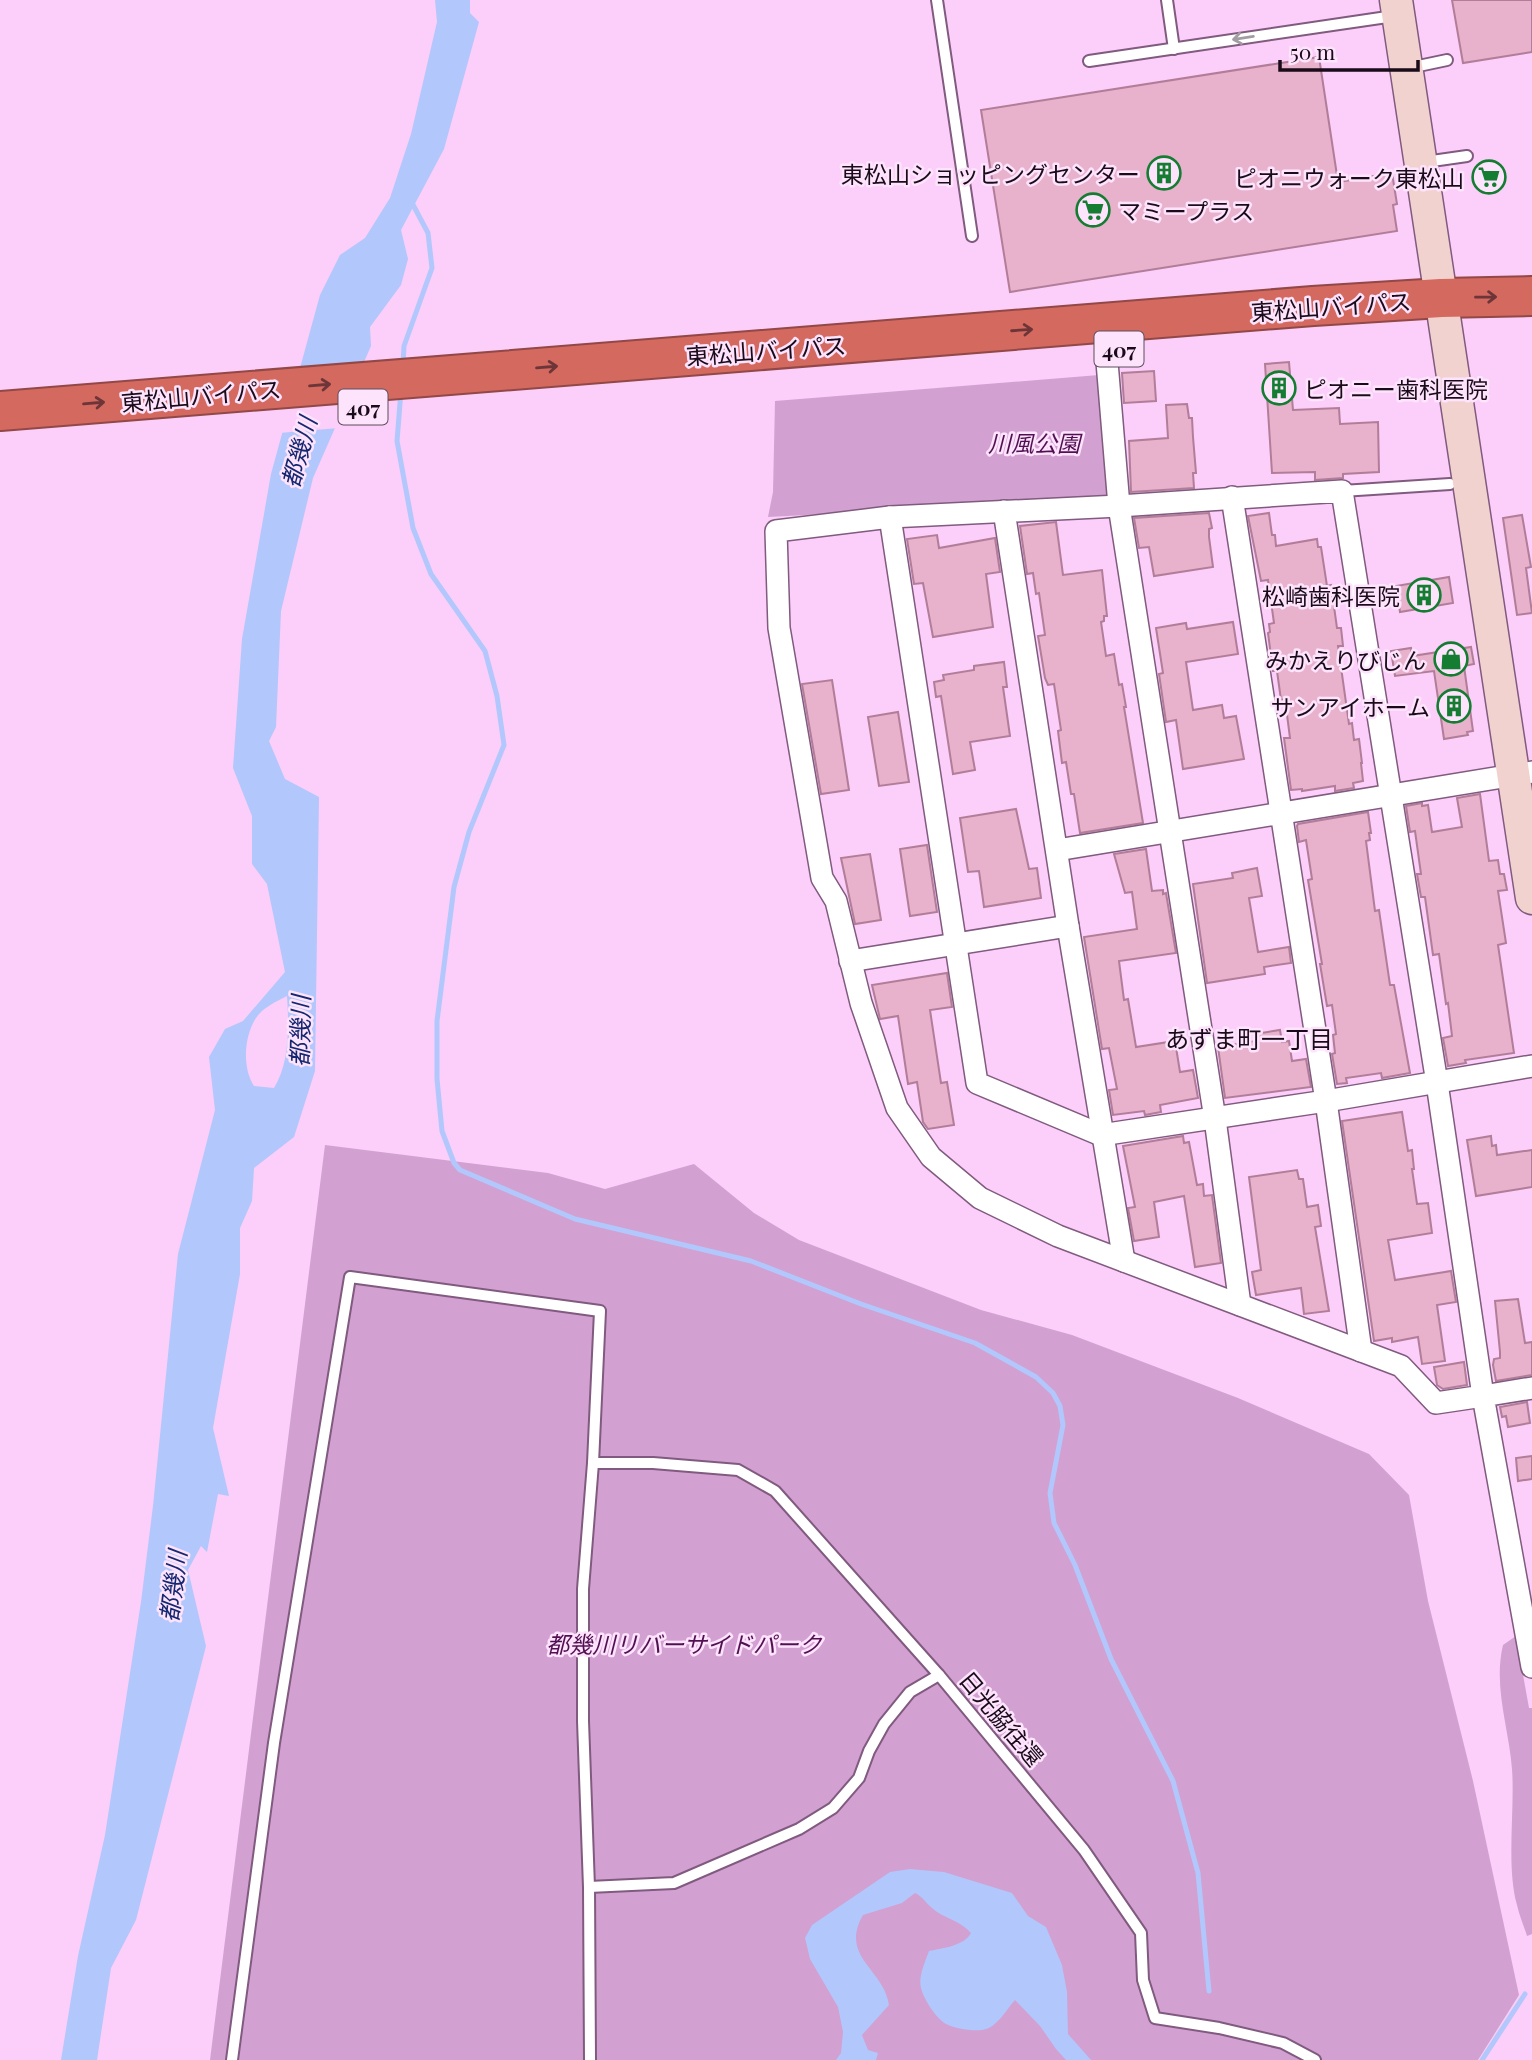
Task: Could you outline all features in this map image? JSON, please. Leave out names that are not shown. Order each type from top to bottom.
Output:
[{"type":"highway","name":"東松山バイパス","points":[[708,367],[1107,350],[1443,311],[1532,296]]},
{"type":"highway","name":"東松山バイパス","points":[[12,422],[1443,311],[1532,321]]},
{"type":"street","points":[[1392,11],[1406,69],[1443,311],[1522,773],[1532,898]]},
{"type":"street","points":[[1107,350],[1119,506],[1215,1119],[1240,1305]]},
{"type":"street","points":[[1532,1388],[1483,1396],[1436,1403],[1401,1366],[1058,1236],[980,1198],[931,1157],[897,1108],[860,1003],[836,901],[822,878],[779,628],[776,531],[890,517],[1119,506],[1342,491],[1437,1083],[1483,1396],[1532,1667]]},
{"type":"street","points":[[1232,497],[1326,1101],[1361,1351]]},
{"type":"street","points":[[1004,512],[1101,1135],[1124,1261]]},
{"type":"street","points":[[890,517],[977,1083],[1101,1135],[1215,1119],[1532,1066]]},
{"type":"street","points":[[1057,850],[1522,773]]},
{"type":"street","points":[[850,961],[1068,926]]},
{"type":"lane","points":[[937,0],[972,236]]},
{"type":"lane","points":[[1167,0],[1174,48]]},
{"type":"lane","points":[[1089,61],[1392,11]]},
{"type":"lane","points":[[1406,69],[1447,60]]},
{"type":"lane","points":[[1420,163],[1467,156]]},
{"type":"lane","points":[[1342,491],[1450,484]]},
{"type":"lane","points":[[232,2060],[274,1743],[350,1277],[600,1311],[593,1463],[583,1589],[590,2060]]},
{"type":"lane","name":"日光脇往還","points":[[593,1463],[653,1463],[738,1470],[775,1492],[939,1675],[1084,1850],[1141,1933],[1143,1980],[1155,2018],[1219,2028],[1283,2043],[1315,2060]]},
{"type":"lane","points":[[589,1887],[674,1883],[799,1829],[833,1808],[859,1778],[869,1751],[884,1724],[910,1692],[939,1675]]},
{"type":"green space","name":"川風公園","points":[[1099,375],[1110,490],[1104,499],[768,517],[773,492],[775,401]]},
{"type":"green space","name":"都幾川リバーサイドパーク","points":[[325,1145],[548,1173],[605,1189],[694,1164],[754,1213],[799,1240],[981,1310],[1072,1335],[1238,1398],[1369,1454],[1409,1495],[1428,1601],[1473,1781],[1519,1995],[1478,2060],[210,2060]]},
{"type":"green space","points":[[1516,1636],[1529,1708],[1532,1708],[1532,1934],[1527,1936],[1518,1909],[1512,1873],[1513,1785],[1500,1676],[1503,1645]]},
{"type":"water","name":"都幾川","points":[[435,0],[470,0],[470,13],[479,22],[444,149],[401,230],[408,259],[401,285],[370,327],[371,346],[313,478],[281,611],[276,727],[269,741],[285,779],[319,797],[315,1071],[294,1137],[254,1168],[252,1201],[240,1228],[240,1274],[213,1428],[229,1496],[218,1494],[207,1552],[201,1546],[188,1570],[206,1646],[136,1920],[111,1968],[97,2060],[61,2060],[78,1956],[105,1835],[141,1602],[178,1254],[215,1110],[209,1057],[225,1029],[243,1021],[285,972],[267,884],[252,864],[252,816],[233,768],[242,639],[271,474],[320,295],[340,255],[365,238],[390,198],[411,134],[437,22]],"holes":[[[287,996],[286,1056],[279,1078],[274,1088],[254,1086],[246,1061],[252,1025],[262,1011]]]},
{"type":"water","points":[[910,1869],[944,1872],[1012,1893],[1028,1916],[1046,1927],[1062,1965],[1067,1992],[1068,2034],[1091,2060],[1066,2060],[1040,2026],[1015,2000],[989,2028],[961,2029],[942,2021],[931,2008],[920,1984],[924,1965],[929,1951],[958,1944],[971,1933],[937,1912],[915,1893],[902,1903],[863,1915],[857,1929],[856,1942],[889,2005],[862,2035],[868,2050],[878,2053],[876,2060],[836,2060],[841,2053],[843,2032],[838,2007],[810,1959],[805,1938],[812,1925],[890,1872]]},
{"type":"pier","points":[[368,362],[339,428],[279,433],[297,368]]},
{"type":"building","points":[[1452,0],[1532,0],[1532,52],[1463,63]]},
{"type":"building","name":"東松山ショッピングセンター","points":[[1319,57],[1338,182],[1392,173],[1397,204],[1393,205],[1397,231],[1010,292],[981,110]]},
{"type":"building","points":[[1289,362],[1293,410],[1339,408],[1340,424],[1378,422],[1379,472],[1343,474],[1343,478],[1315,480],[1315,472],[1272,473],[1265,364]]},
{"type":"building","points":[[1154,371],[1156,401],[1124,403],[1122,373]]},
{"type":"building","points":[[1187,404],[1189,418],[1192,418],[1196,473],[1193,473],[1194,488],[1131,492],[1129,441],[1168,438],[1166,405]]},
{"type":"building","points":[[1209,513],[1213,567],[1154,576],[1149,547],[1139,548],[1134,518]]},
{"type":"building","points":[[1269,513],[1276,546],[1317,539],[1318,547],[1321,547],[1327,586],[1331,585],[1337,628],[1341,628],[1343,646],[1338,646],[1349,724],[1352,723],[1354,740],[1359,739],[1363,781],[1353,783],[1354,788],[1335,791],[1335,786],[1291,790],[1284,738],[1290,738],[1285,699],[1281,700],[1277,671],[1273,671],[1268,633],[1269,624],[1274,623],[1268,580],[1261,581],[1248,516]]},
{"type":"building","points":[[1522,515],[1531,567],[1526,568],[1532,613],[1517,615],[1503,518]]},
{"type":"building","points":[[1056,522],[1063,575],[1102,570],[1107,616],[1104,616],[1104,621],[1101,622],[1106,656],[1114,654],[1119,685],[1122,684],[1143,823],[1080,833],[1066,762],[1062,763],[1058,731],[1061,730],[1054,684],[1048,685],[1045,678],[1038,636],[1045,635],[1039,593],[1036,594],[1033,573],[1027,574],[1020,526]]},
{"type":"building","points":[[937,535],[939,548],[995,538],[1000,572],[986,574],[993,627],[933,637],[923,583],[914,584],[907,539]]},
{"type":"building","name":"松崎歯科医院","points":[[1449,577],[1453,603],[1400,612],[1396,586]]},
{"type":"building","points":[[1233,622],[1238,654],[1186,662],[1193,710],[1222,705],[1224,718],[1236,716],[1244,759],[1183,769],[1176,720],[1166,722],[1159,674],[1163,673],[1156,628],[1186,623],[1187,629]]},
{"type":"building","points":[[1471,647],[1474,664],[1464,666],[1473,731],[1467,732],[1468,735],[1444,739],[1434,671],[1395,676],[1391,651],[1411,648],[1412,656]]},
{"type":"building","points":[[1004,662],[1007,687],[1003,687],[1010,736],[970,742],[975,770],[953,774],[941,696],[936,697],[934,682],[944,680],[943,675],[974,670],[974,666]]},
{"type":"building","points":[[832,680],[849,790],[821,794],[802,684]]},
{"type":"building","points":[[898,712],[909,782],[879,786],[868,717]]},
{"type":"building","points":[[1480,794],[1489,861],[1498,860],[1500,874],[1504,874],[1507,890],[1498,891],[1506,943],[1498,945],[1514,1053],[1465,1060],[1466,1063],[1448,1066],[1443,1038],[1452,1036],[1448,1003],[1446,1004],[1439,954],[1433,955],[1425,897],[1421,897],[1417,874],[1421,874],[1415,831],[1410,832],[1406,806],[1422,803],[1422,806],[1428,805],[1432,832],[1462,827],[1457,798]]},
{"type":"building","points":[[1016,809],[1029,869],[1037,868],[1041,898],[984,907],[979,871],[968,872],[960,818]]},
{"type":"building","points":[[1368,812],[1371,833],[1370,840],[1366,841],[1375,911],[1379,910],[1390,985],[1394,985],[1410,1073],[1382,1078],[1381,1073],[1346,1078],[1347,1083],[1337,1084],[1332,1054],[1335,1053],[1333,1035],[1336,1034],[1332,1005],[1327,1006],[1320,964],[1308,880],[1312,879],[1306,840],[1299,842],[1297,826]]},
{"type":"building","points":[[927,845],[937,912],[910,916],[900,849]]},
{"type":"building","points":[[1146,849],[1152,891],[1163,890],[1163,894],[1166,893],[1176,953],[1119,961],[1124,1000],[1128,999],[1136,1047],[1175,1041],[1180,1072],[1193,1070],[1198,1098],[1160,1105],[1161,1112],[1113,1115],[1109,1090],[1117,1089],[1109,1048],[1102,1049],[1084,937],[1137,929],[1132,892],[1125,893],[1114,854]]},
{"type":"building","points":[[870,854],[881,920],[855,924],[841,858]]},
{"type":"building","points":[[1257,868],[1262,896],[1249,898],[1258,952],[1289,947],[1291,963],[1264,967],[1265,974],[1207,983],[1193,884],[1233,878],[1232,873]]},
{"type":"building","points":[[947,973],[952,1007],[930,1010],[941,1083],[947,1082],[954,1125],[928,1129],[923,1122],[917,1082],[908,1084],[898,1016],[880,1019],[872,985]]},
{"type":"building","points":[[1280,1030],[1282,1042],[1289,1041],[1292,1061],[1306,1059],[1311,1087],[1225,1098],[1218,1047],[1256,1041],[1255,1034]]},
{"type":"building","points":[[1402,1112],[1408,1151],[1412,1150],[1417,1204],[1428,1203],[1432,1233],[1388,1240],[1395,1280],[1451,1271],[1456,1302],[1437,1305],[1445,1361],[1422,1364],[1418,1337],[1392,1342],[1392,1338],[1374,1341],[1342,1121]]},
{"type":"building","points":[[1183,1136],[1184,1143],[1189,1142],[1197,1185],[1203,1184],[1204,1196],[1212,1195],[1221,1263],[1195,1267],[1184,1196],[1154,1202],[1159,1237],[1134,1241],[1128,1208],[1135,1207],[1123,1146]]},
{"type":"building","points":[[1491,1136],[1497,1155],[1532,1150],[1532,1187],[1476,1196],[1467,1140]]},
{"type":"building","points":[[1297,1170],[1299,1179],[1303,1179],[1307,1207],[1318,1205],[1321,1226],[1315,1227],[1329,1311],[1304,1314],[1301,1288],[1256,1295],[1252,1272],[1261,1270],[1249,1177]]},
{"type":"building","points":[[1518,1299],[1525,1343],[1532,1342],[1532,1375],[1496,1381],[1493,1365],[1494,1359],[1500,1358],[1500,1352],[1495,1301]]},
{"type":"building","points":[[1464,1362],[1467,1385],[1443,1389],[1437,1385],[1434,1367]]},
{"type":"building","points":[[1527,1402],[1530,1423],[1508,1427],[1506,1416],[1502,1417],[1500,1407]]},
{"type":"building","points":[[1532,1456],[1532,1479],[1518,1481],[1516,1458]]},
{"type":"waterway","points":[[403,364],[404,346],[432,268],[428,233],[411,201]]},
{"type":"waterway","points":[[401,391],[397,441],[413,528],[431,574],[485,651],[497,696],[504,745],[469,832],[454,887],[437,1021],[437,1079],[442,1131],[454,1163],[460,1170],[575,1219],[751,1261],[861,1304],[975,1343],[1036,1377],[1053,1393],[1060,1406],[1063,1425],[1050,1493],[1054,1523],[1075,1565],[1111,1659],[1173,1781],[1198,1873],[1209,1991]]},
{"type":"waterway","points":[[1482,2060],[1525,1994]]},
{"type":"place","name":"東松山ショッピングセンター","points":[[1164,173]]},
{"type":"place","name":"ピオニウォーク東松山","points":[[1489,177]]},
{"type":"place","name":"マミープラス","points":[[1093,210]]},
{"type":"place","name":"ピオニー歯科医院","points":[[1279,388]]},
{"type":"place","name":"松崎歯科医院","points":[[1424,595]]},
{"type":"place","name":"みかえりびじん","points":[[1451,659]]},
{"type":"place","name":"サンアイホーム","points":[[1454,706]]},
{"type":"district","name":"あずま町一丁目","points":[[1249,1038]]}]
